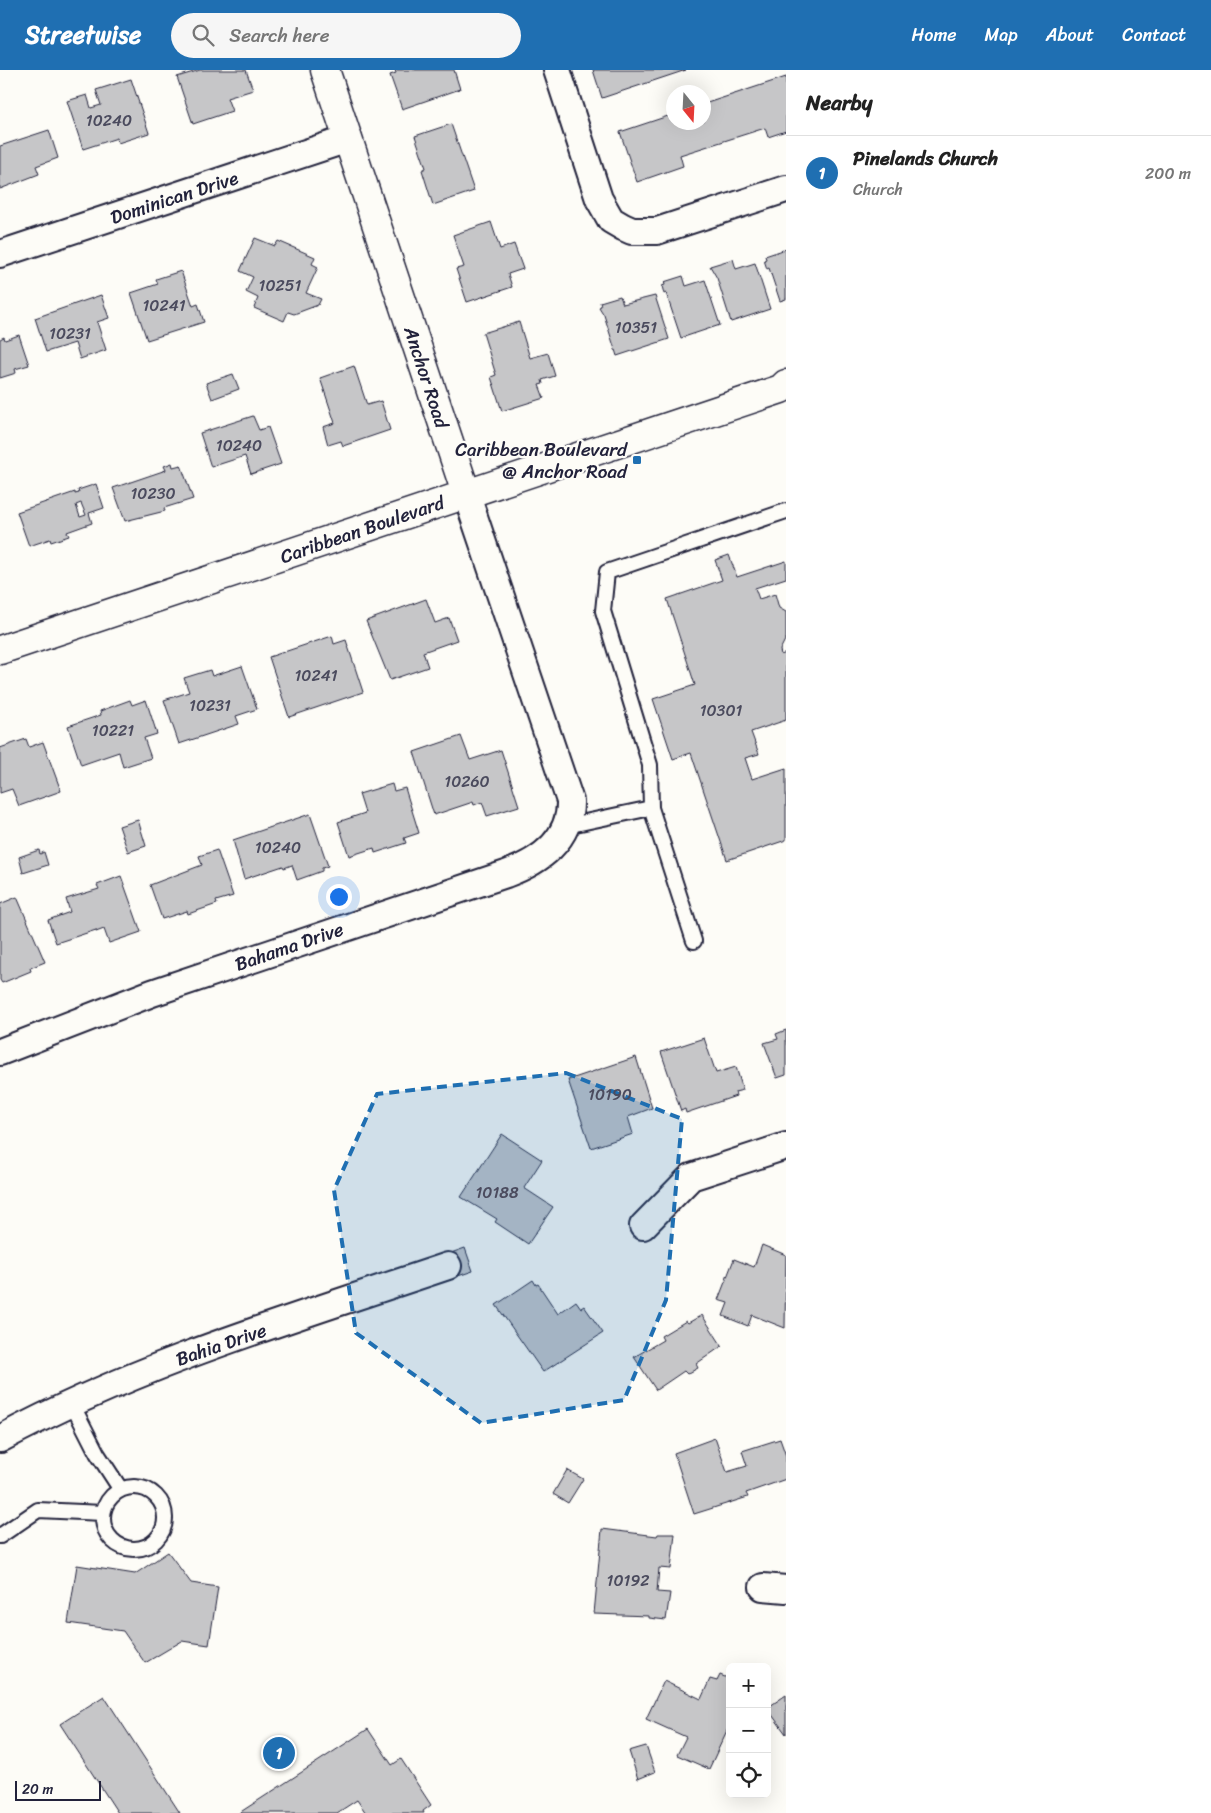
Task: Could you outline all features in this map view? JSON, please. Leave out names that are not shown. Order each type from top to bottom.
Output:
[{"type":"street","name":"Anchor Road","points":[[325,70],[567,791],[570,816],[566,826]]},
{"type":"street","points":[[557,70],[599,199],[612,220],[623,228],[632,231],[657,231],[786,189]]},
{"type":"street","name":"Dominican Drive","points":[[0,254],[348,139]]},
{"type":"street","name":"Caribbean Boulevard","points":[[0,650],[784,388]]},
{"type":"street","name":"Bahama Drive","points":[[0,1052],[152,993],[513,872],[534,862],[549,850],[566,826]]},
{"type":"street","points":[[643,1226],[691,1177],[786,1146]]},
{"type":"street","name":"Bahia Drive","points":[[0,1439],[71,1402],[203,1350],[448,1266]]},
{"type":"lane","points":[[694,941],[651,808],[650,766],[603,611],[607,572],[786,511]]},
{"type":"lane","points":[[566,826],[651,808]]},
{"type":"lane","points":[[71,1402],[97,1453],[121,1490]]},
{"type":"lane","points":[[130,1487],[141,1487],[159,1498],[164,1507],[166,1517],[160,1537],[152,1544],[142,1548],[122,1547],[106,1533],[103,1524],[103,1513],[106,1504],[121,1490],[130,1487]]},
{"type":"lane","points":[[0,1536],[38,1510],[103,1513]]},
{"type":"highlighted area","points":[[566,1073],[682,1119],[666,1300],[624,1400],[481,1423],[356,1333],[334,1190],[377,1094]]},
{"type":"building","points":[[200,70],[246,70],[253,90],[227,98],[232,111],[193,124],[177,77]]},
{"type":"building","points":[[395,70],[454,70],[460,89],[402,109],[390,75],[396,73]]},
{"type":"building","points":[[593,70],[686,70],[602,98]]},
{"type":"building","points":[[786,77],[786,131],[768,137],[765,128],[680,155],[683,166],[637,182],[620,132],[666,117],[666,130],[711,130],[711,102]]},
{"type":"building","points":[[131,79],[149,133],[118,143],[117,138],[83,149],[67,101],[87,95],[91,108],[101,105],[96,90]]},
{"type":"building","points":[[451,124],[474,191],[433,205],[422,170],[426,168],[415,136]]},
{"type":"building","points":[[49,130],[58,158],[36,166],[39,174],[0,189],[0,146]]},
{"type":"building","points":[[491,222],[500,249],[514,244],[523,269],[508,274],[512,287],[467,302],[456,269],[464,267],[453,235]]},
{"type":"building","points":[[255,238],[275,246],[278,241],[315,257],[312,264],[318,267],[306,293],[321,299],[318,305],[294,314],[288,312],[284,321],[254,308],[258,298],[246,292],[253,277],[240,271]]},
{"type":"building","points":[[786,249],[786,299],[780,301],[769,268],[767,269],[764,260],[766,259],[765,256]]},
{"type":"building","points":[[733,259],[736,269],[755,263],[770,309],[731,322],[717,278],[710,266]]},
{"type":"building","points":[[181,271],[193,306],[198,304],[204,322],[147,340],[131,293],[158,284],[156,279]]},
{"type":"building","points":[[683,276],[686,286],[705,280],[720,325],[681,338],[662,286],[665,285],[664,282]]},
{"type":"building","points":[[101,295],[109,318],[97,322],[106,350],[80,359],[75,343],[46,352],[35,318]]},
{"type":"building","points":[[620,296],[623,304],[655,296],[669,339],[617,356],[604,315],[599,307],[601,306],[600,302]]},
{"type":"building","points":[[519,322],[530,358],[548,353],[555,376],[542,380],[543,384],[539,385],[544,398],[502,411],[491,377],[496,375],[483,333]]},
{"type":"building","points":[[19,335],[29,365],[15,369],[16,373],[0,378],[0,339],[4,337],[5,340]]},
{"type":"building","points":[[354,366],[367,405],[381,401],[390,430],[343,446],[341,441],[328,445],[323,427],[335,423],[320,378]]},
{"type":"building","points":[[233,374],[239,389],[212,399],[206,383]]},
{"type":"building","points":[[253,416],[259,430],[268,427],[281,464],[251,474],[245,456],[211,467],[200,433]]},
{"type":"building","points":[[172,463],[173,467],[181,465],[193,499],[164,508],[165,511],[125,521],[113,488],[166,470],[164,466]]},
{"type":"building","points":[[96,484],[104,508],[89,513],[92,523],[67,532],[69,536],[51,542],[50,539],[29,546],[17,512],[75,492],[75,494],[79,493],[78,490]],"holes":[[[81,503],[86,515],[80,517],[76,505]]]},
{"type":"building","points":[[729,555],[737,577],[786,561],[786,578],[755,588],[759,599],[775,594],[779,608],[786,612],[786,638],[780,650],[781,655],[786,653],[786,720],[751,732],[759,754],[745,758],[752,779],[786,768],[786,840],[727,860],[691,753],[673,759],[653,699],[695,685],[667,599],[722,580],[715,560]]},
{"type":"building","points":[[426,599],[435,623],[449,618],[457,640],[423,652],[428,667],[390,680],[366,621]]},
{"type":"building","points":[[332,636],[334,644],[346,640],[363,692],[289,717],[269,657]]},
{"type":"building","points":[[242,666],[257,709],[236,716],[239,724],[179,744],[164,700],[189,692],[184,678],[210,670],[212,676]]},
{"type":"building","points":[[130,700],[132,705],[146,700],[157,734],[144,738],[151,758],[123,767],[119,752],[81,765],[68,726],[101,715],[100,711]]},
{"type":"building","points":[[461,736],[470,760],[501,750],[519,806],[487,816],[482,802],[474,805],[473,802],[434,815],[414,752]]},
{"type":"building","points":[[26,739],[29,747],[43,742],[61,791],[19,806],[12,789],[0,793],[0,748]]},
{"type":"building","points":[[392,784],[394,791],[405,788],[419,833],[404,838],[406,843],[375,853],[374,848],[349,856],[338,822],[365,813],[359,794]]},
{"type":"building","points":[[310,814],[328,866],[322,868],[322,871],[297,880],[292,865],[284,868],[283,866],[244,879],[233,840]]},
{"type":"building","points":[[138,820],[146,846],[128,852],[119,826]]},
{"type":"building","points":[[39,850],[40,854],[44,852],[48,865],[23,873],[19,857]]},
{"type":"building","points":[[217,850],[233,896],[216,901],[217,904],[188,914],[187,911],[162,919],[150,885],[202,865],[199,856]]},
{"type":"building","points":[[121,876],[141,932],[109,943],[104,929],[96,932],[96,930],[56,943],[48,920],[70,912],[66,899],[99,889],[97,885]]},
{"type":"building","points":[[17,897],[45,962],[30,968],[31,971],[2,983],[0,980],[0,904]]},
{"type":"building","points":[[786,1030],[786,1075],[777,1078],[764,1043],[778,1039],[776,1034]]},
{"type":"building","points":[[704,1038],[716,1073],[736,1067],[743,1090],[735,1092],[736,1096],[686,1113],[685,1109],[681,1111],[661,1052]]},
{"type":"building","points":[[636,1057],[652,1108],[628,1117],[633,1134],[591,1148],[568,1080]]},
{"type":"building","points":[[502,1134],[542,1160],[524,1188],[553,1207],[528,1244],[495,1222],[497,1219],[461,1197]]},
{"type":"building","points":[[762,1245],[786,1255],[785,1328],[752,1315],[748,1326],[723,1316],[728,1303],[718,1300],[734,1259],[754,1267]]},
{"type":"building","points":[[465,1248],[473,1271],[455,1277],[448,1254]]},
{"type":"building","points":[[533,1280],[536,1285],[538,1284],[558,1314],[576,1301],[581,1308],[584,1306],[603,1333],[543,1372],[496,1305]]},
{"type":"building","points":[[702,1315],[722,1346],[696,1364],[698,1368],[687,1374],[684,1371],[656,1390],[634,1357],[663,1340],[661,1336],[686,1321],[688,1323]]},
{"type":"building","points":[[715,1438],[727,1472],[747,1466],[742,1451],[780,1439],[786,1456],[786,1479],[746,1493],[748,1497],[694,1514],[674,1453]]},
{"type":"building","points":[[567,1470],[583,1479],[568,1503],[553,1494]]},
{"type":"building","points":[[602,1529],[657,1536],[658,1534],[675,1534],[671,1569],[659,1568],[657,1592],[670,1593],[666,1620],[649,1618],[649,1616],[594,1614]]},
{"type":"building","points":[[168,1552],[191,1583],[218,1587],[209,1645],[182,1641],[145,1663],[123,1631],[68,1623],[77,1565],[135,1574]]},
{"type":"building","points":[[720,1675],[726,1677],[726,1733],[709,1769],[677,1755],[686,1737],[646,1719],[664,1681],[701,1699],[710,1679],[717,1681]]},
{"type":"building","points":[[786,1695],[786,1734],[771,1713],[771,1705]]},
{"type":"building","points":[[104,1696],[180,1813],[118,1813],[60,1724]]},
{"type":"building","points":[[368,1729],[392,1765],[401,1759],[431,1805],[423,1811],[424,1813],[366,1813],[357,1800],[337,1813],[239,1813]]},
{"type":"building","points":[[646,1746],[655,1772],[638,1779],[629,1751]]},
{"type":"place","name":"Caribbean Boulevard @ Anchor Road","points":[[637,460]]},
{"type":"place","name":"Pinelands Church","points":[[279,1753]]}]
